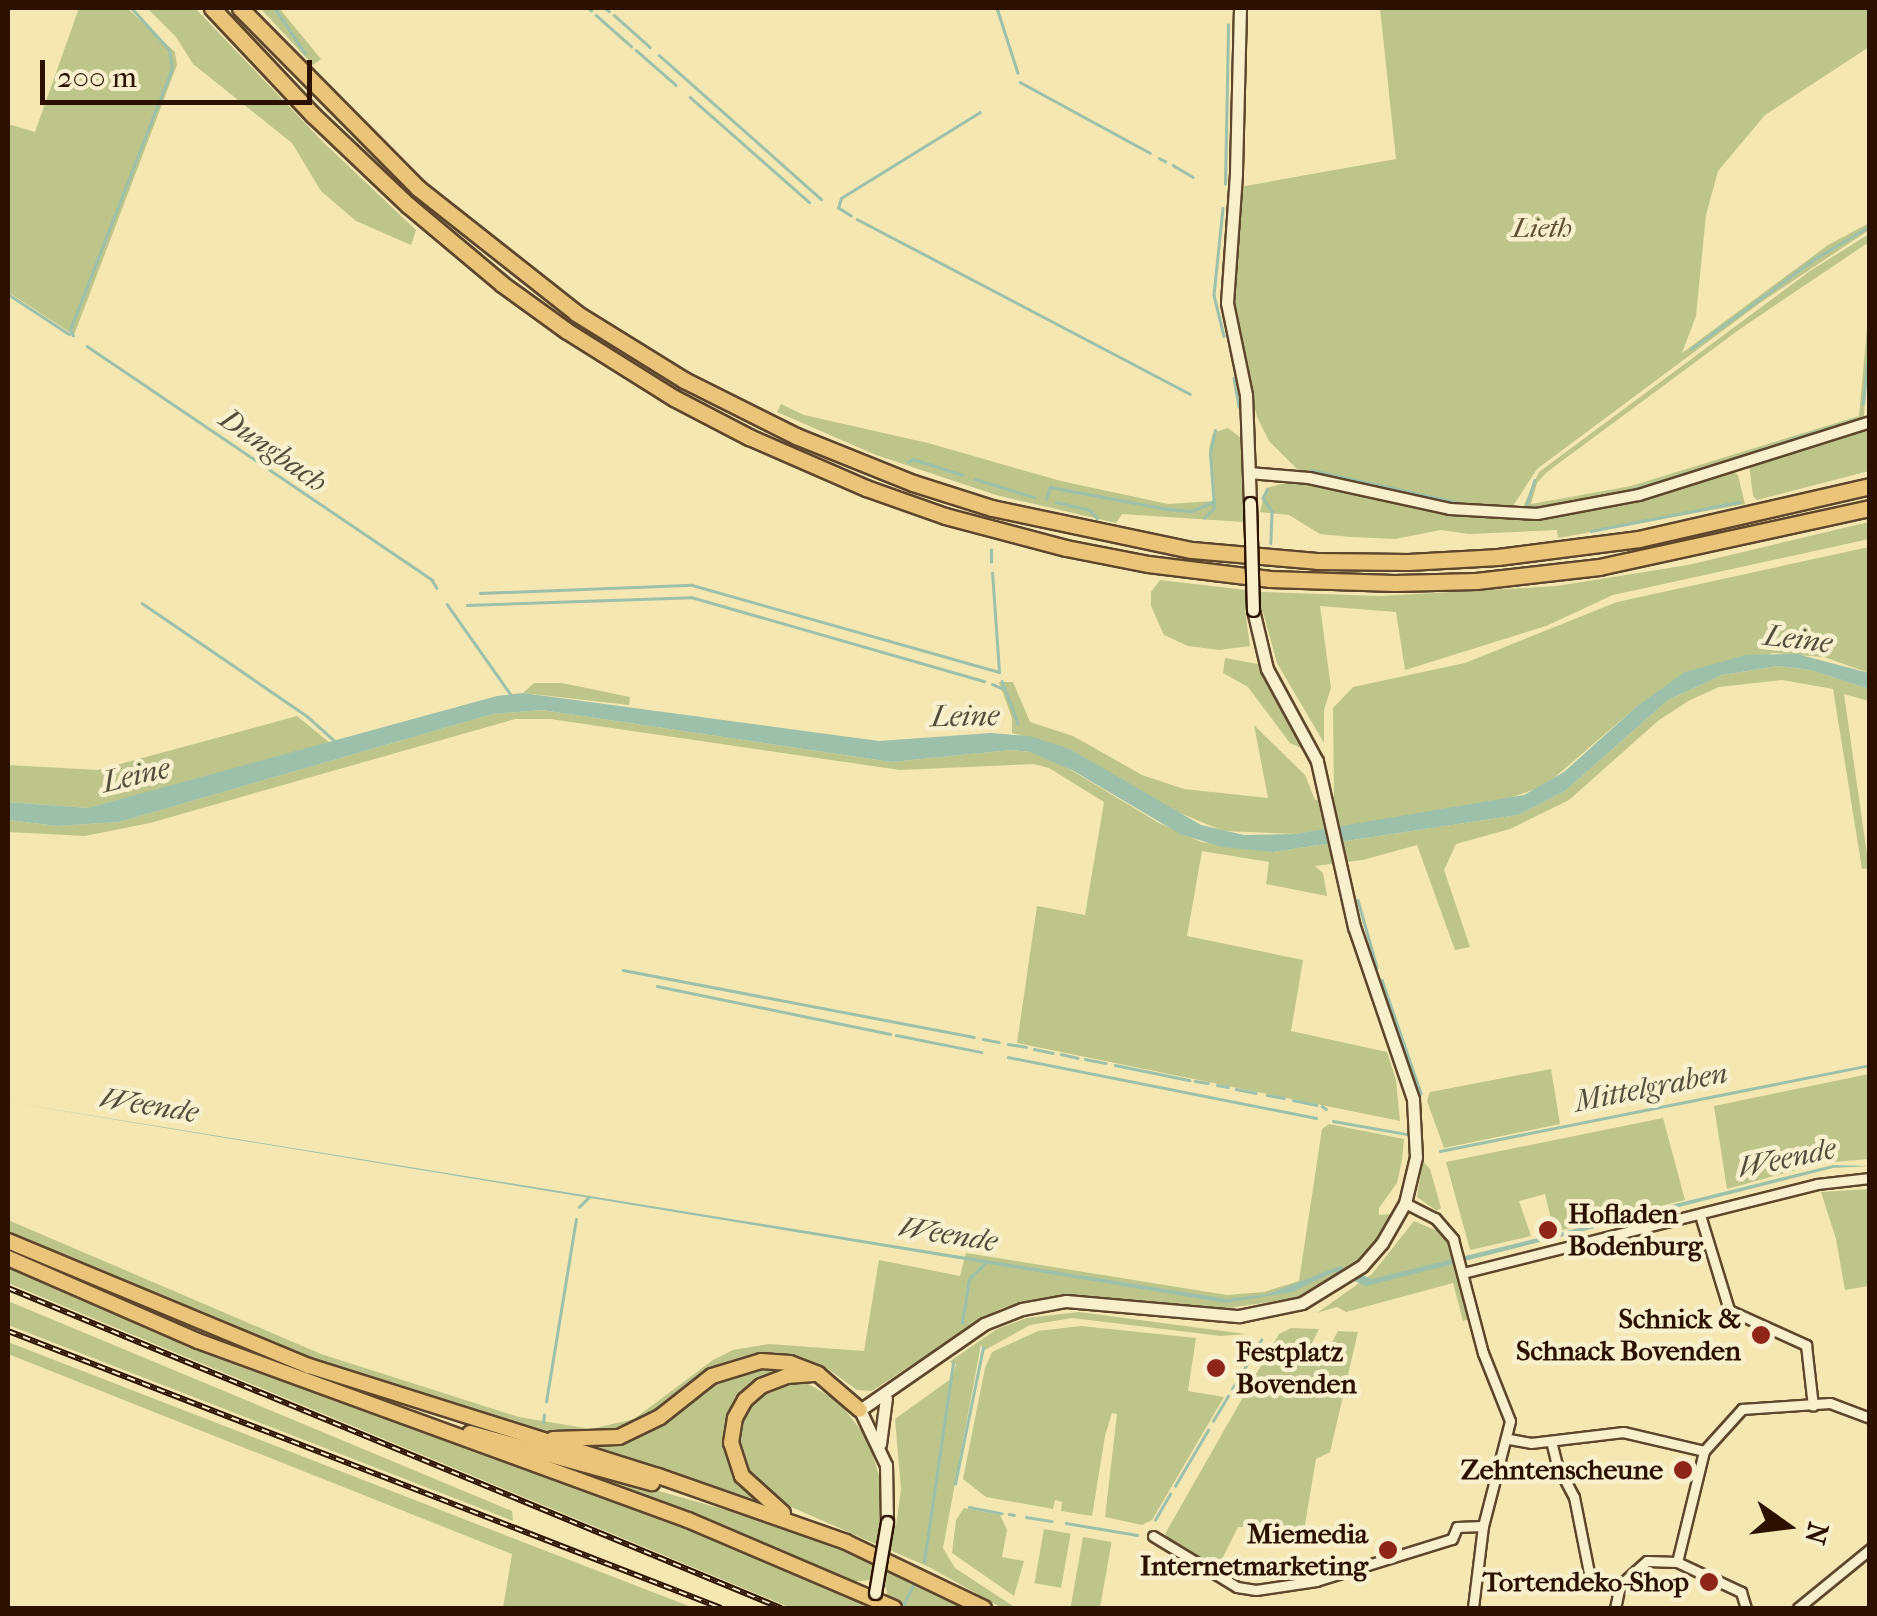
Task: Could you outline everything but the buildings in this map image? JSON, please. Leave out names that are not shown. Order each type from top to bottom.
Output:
[{"type":"highway","points":[[212,8],[350,152],[470,258],[556,324],[662,391],[749,437],[866,488],[945,516],[1066,548],[1189,570],[1394,584],[1504,578],[1600,567],[1870,508]]},
{"type":"highway","points":[[240,8],[418,188],[491,250],[576,313],[684,380],[784,430],[887,474],[979,504],[1072,528],[1192,550],[1302,560],[1408,562],[1498,557],[1640,539],[1870,486]]},
{"type":"highway","points":[[8,1240],[309,1366],[795,1523],[908,1569],[984,1608]]},
{"type":"highway","points":[[8,1258],[198,1340],[706,1527],[894,1608]]},
{"type":"highway","points":[[532,1437],[586,1441],[619,1436],[660,1417],[712,1376],[749,1362],[790,1363],[818,1374],[833,1382],[861,1412]]},
{"type":"highway","points":[[795,1523],[742,1476],[733,1454],[732,1432],[738,1410],[753,1391],[777,1378],[818,1374]]},
{"type":"highway","points":[[389,1411],[608,1472],[716,1497]]},
{"type":"main road","points":[[874,1600],[887,1522],[889,1482],[880,1448],[861,1412],[984,1324],[1042,1304],[1084,1302],[1239,1316],[1302,1302],[1332,1288],[1362,1266],[1382,1243],[1405,1203],[1416,1157],[1413,1099],[1360,946],[1325,790],[1316,762],[1267,669],[1253,610],[1246,396],[1226,303],[1236,174],[1240,8]]},
{"type":"main road","points":[[880,1448],[889,1394]]},
{"type":"street","points":[[1249,473],[1309,478],[1450,509],[1536,514],[1639,495],[1870,422]]},
{"type":"street","points":[[1463,1270],[1817,1184],[1870,1178]]},
{"type":"street","points":[[1405,1203],[1441,1222],[1458,1252],[1481,1348],[1509,1418],[1509,1439],[1483,1526],[1472,1608]]},
{"type":"street","points":[[1700,1215],[1731,1313],[1806,1345],[1813,1406]]},
{"type":"street","points":[[1677,1562],[1704,1451],[1737,1411],[1830,1404],[1870,1418]]},
{"type":"street","points":[[1509,1439],[1551,1441],[1623,1432],[1704,1451]]},
{"type":"street","points":[[1551,1441],[1574,1497],[1590,1578],[1620,1585]]},
{"type":"street","points":[[1154,1536],[1237,1587],[1256,1590],[1316,1580],[1452,1540],[1457,1527],[1483,1526]]},
{"type":"street","points":[[1798,1608],[1870,1549]]},
{"type":"street","points":[[1615,1608],[1620,1585],[1642,1565],[1677,1562],[1744,1596],[1746,1608]]},
{"type":"green space","points":[[79,8],[127,8],[175,52],[177,65],[74,335],[8,292],[8,124],[35,132]]},
{"type":"green space","points":[[147,8],[195,8],[323,142],[416,230],[411,245],[356,221],[321,191],[292,143],[193,64],[176,37]]},
{"type":"green space","points":[[260,8],[279,8],[321,59],[313,65]]},
{"type":"green space","name":"Lieth","points":[[1380,8],[1869,8],[1869,47],[1765,115],[1718,171],[1706,215],[1696,316],[1682,353],[1828,245],[1869,223],[1869,230],[1760,303],[1537,469],[1511,509],[1406,497],[1299,471],[1269,441],[1257,417],[1237,334],[1232,266],[1240,187],[1396,159]]},
{"type":"green space","points":[[1869,234],[1869,242],[1740,329],[1547,472],[1537,483],[1531,504],[1631,486],[1859,416],[1869,306],[1864,418],[1636,492],[1522,509],[1539,472],[1810,271]]},
{"type":"green space","points":[[781,404],[804,415],[928,443],[1061,481],[1168,504],[1214,501],[1209,449],[1213,433],[1228,428],[1242,439],[1244,522],[1122,514],[1116,523],[996,495],[876,455],[777,412]]},
{"type":"green space","points":[[1869,425],[1869,471],[1757,500],[1753,496],[1749,464]]},
{"type":"green space","points":[[1732,471],[1738,475],[1745,504],[1558,538],[1557,530],[1469,534],[1441,530],[1395,539],[1351,537],[1320,534],[1289,515],[1260,512],[1266,488],[1294,481],[1430,510],[1502,519],[1550,518],[1622,505]]},
{"type":"green space","points":[[1869,522],[1869,539],[1613,595],[1546,626],[1405,670],[1396,612],[1320,606],[1331,688],[1324,710],[1324,743],[1277,663],[1263,612],[1245,610],[1250,646],[1219,650],[1188,646],[1164,635],[1151,606],[1151,592],[1160,580],[1263,592],[1381,596],[1557,586],[1688,565]]},
{"type":"green space","points":[[1869,547],[1869,673],[1824,657],[1773,653],[1636,707],[1546,785],[1496,803],[1295,834],[1223,831],[1161,805],[1070,749],[1012,733],[1012,718],[999,682],[1013,682],[1030,722],[1073,736],[1142,775],[1184,789],[1268,798],[1254,725],[1305,775],[1315,800],[1334,796],[1333,708],[1353,687],[1465,663],[1617,602]]},
{"type":"green space","points":[[1225,658],[1258,664],[1303,743],[1301,748],[1290,743],[1248,687],[1223,673]]},
{"type":"green space","points":[[1779,666],[1811,670],[1869,689],[1869,701],[1844,694],[1869,868],[1862,869],[1833,689],[1782,680],[1719,687],[1690,700],[1659,720],[1569,800],[1510,829],[1456,844],[1444,870],[1470,947],[1455,950],[1417,845],[1363,860],[1315,866],[1323,873],[1327,896],[1266,884],[1269,862],[1202,851],[1187,936],[1303,960],[1291,1031],[1387,1052],[1396,1080],[1400,1121],[1017,1043],[1037,906],[1085,915],[1104,802],[1049,768],[1033,764],[900,770],[550,719],[515,719],[150,823],[85,836],[8,832],[8,820],[57,826],[119,822],[493,714],[542,710],[891,762],[1011,750],[1030,752],[1051,758],[1159,823],[1201,842],[1273,852],[1518,815],[1565,791],[1668,700],[1722,675]]},
{"type":"green space","points":[[534,683],[562,683],[630,697],[629,705],[523,693]]},
{"type":"green space","points":[[297,716],[330,743],[88,808],[8,802],[8,765],[98,770]]},
{"type":"green space","points":[[1551,1069],[1560,1124],[1444,1148],[1427,1101],[1430,1092]]},
{"type":"green space","points":[[1869,1074],[1869,1159],[1823,1163],[1821,1152],[1821,1163],[1727,1189],[1714,1106]]},
{"type":"green space","points":[[1663,1118],[1685,1200],[1554,1232],[1545,1194],[1519,1201],[1531,1236],[1470,1250],[1446,1162]]},
{"type":"green space","points":[[1329,1124],[1404,1139],[1402,1160],[1397,1183],[1379,1208],[1379,1215],[1391,1214],[1377,1239],[1350,1269],[1302,1297],[1223,1309],[1089,1296],[1046,1297],[1002,1308],[872,1391],[857,1390],[828,1369],[805,1360],[759,1355],[721,1366],[649,1419],[615,1433],[549,1434],[397,1390],[280,1348],[8,1233],[8,1220],[321,1354],[519,1417],[591,1429],[634,1419],[713,1360],[733,1350],[769,1344],[864,1351],[879,1260],[960,1276],[966,1253],[1227,1295],[1264,1292],[1299,1281],[1322,1129]]},
{"type":"green space","points":[[1423,1161],[1430,1169],[1441,1208],[1437,1211],[1417,1197]]},
{"type":"green space","points":[[1869,1189],[1869,1286],[1845,1290],[1836,1239],[1821,1192]]},
{"type":"green space","points":[[1414,1221],[1435,1230],[1438,1227],[1448,1241],[1469,1319],[1463,1321],[1453,1283],[1346,1312],[1337,1307],[1317,1313],[1372,1274]]},
{"type":"green space","points":[[8,1262],[694,1528],[860,1599],[865,1608],[791,1608],[8,1283]]},
{"type":"green space","points":[[8,1301],[512,1511],[513,1521],[8,1325]]},
{"type":"green space","points":[[1079,1312],[1246,1334],[1221,1336],[1072,1318],[1030,1325],[983,1351],[981,1344],[943,1548],[955,1568],[1016,1608],[1002,1608],[931,1568],[782,1503],[746,1474],[736,1436],[746,1408],[757,1395],[785,1382],[808,1384],[837,1400],[868,1439],[883,1489],[881,1519],[896,1526],[901,1489],[895,1419],[952,1378],[956,1364],[949,1362],[997,1329],[1027,1318]]},
{"type":"green space","points":[[1081,1326],[1196,1338],[1188,1391],[1224,1397],[1152,1520],[1142,1525],[1105,1517],[1117,1414],[1112,1413],[1105,1436],[1092,1516],[1061,1511],[1062,1502],[1055,1500],[1053,1509],[986,1497],[963,1479],[985,1368],[992,1352],[1038,1331]]},
{"type":"green space","points":[[1291,1328],[1319,1329],[1304,1359],[1319,1367],[1338,1331],[1358,1332],[1330,1452],[1316,1459],[1303,1536],[1289,1533],[1288,1526],[1238,1527],[1219,1565],[1229,1572],[1226,1576],[1168,1541],[1165,1534],[1279,1334]]},
{"type":"green space","points":[[8,1342],[694,1608],[503,1608],[512,1554],[8,1354]]},
{"type":"green space","points":[[763,1366],[784,1371],[754,1384],[727,1444],[761,1501],[571,1445],[606,1445],[643,1433],[711,1384]]},
{"type":"green space","points":[[512,1450],[780,1525],[905,1577],[964,1608],[906,1608],[888,1598],[886,1588],[869,1580],[852,1582],[716,1525]]},
{"type":"green space","points":[[964,1508],[1000,1515],[1007,1530],[1002,1557],[1024,1561],[1014,1596],[952,1553],[956,1520]]},
{"type":"green space","points":[[1044,1529],[1071,1534],[1061,1588],[1034,1583]]},
{"type":"green space","points":[[1083,1537],[1112,1542],[1100,1608],[1070,1608]]},
{"type":"shaded area","points":[[1797,654],[1869,673],[1869,689],[1811,670],[1779,666],[1722,675],[1668,700],[1565,791],[1518,815],[1273,852],[1222,847],[1180,834],[1072,770],[1030,752],[1011,750],[891,762],[542,710],[493,714],[119,822],[57,826],[8,820],[8,802],[88,808],[497,696],[523,693],[879,741],[991,733],[1029,736],[1070,749],[1201,825],[1244,835],[1295,834],[1524,795],[1564,772],[1636,707],[1685,672],[1746,655]]},
{"type":"shaded area","points":[[8,1102],[1227,1299],[1268,1294],[1340,1266],[1372,1279],[1833,1165],[1870,1166],[1833,1168],[1366,1286],[1334,1272],[1292,1292],[1226,1303]]},
{"type":"waterway","name":"Dungbach","points":[[73,336],[70,330],[172,69],[169,50],[131,8]]},
{"type":"waterway","points":[[275,8],[305,53]]},
{"type":"waterway","points":[[605,8],[609,11]]},
{"type":"waterway","points":[[997,8],[1018,73]]},
{"type":"waterway","points":[[596,15],[631,46]]},
{"type":"waterway","points":[[614,15],[650,47]]},
{"type":"waterway","points":[[1225,184],[1228,25]]},
{"type":"waterway","points":[[636,50],[676,85]]},
{"type":"waterway","points":[[659,55],[821,199]]},
{"type":"waterway","points":[[1020,82],[1150,153]]},
{"type":"waterway","points":[[690,97],[809,202]]},
{"type":"waterway","points":[[1240,196],[1243,109]]},
{"type":"waterway","points":[[851,216],[838,208],[841,198],[980,112]]},
{"type":"waterway","points":[[1159,158],[1165,161]]},
{"type":"waterway","points":[[1173,165],[1193,177]]},
{"type":"waterway","points":[[1223,208],[1214,295],[1224,336]]},
{"type":"waterway","points":[[857,219],[1190,394]]},
{"type":"waterway","points":[[1691,349],[1816,258],[1870,226]]},
{"type":"waterway","points":[[8,294],[69,334]]},
{"type":"waterway","points":[[1863,404],[1870,331]]},
{"type":"waterway","name":"Dungbach","points":[[87,346],[432,580],[437,588]]},
{"type":"waterway","points":[[1234,378],[1239,407]]},
{"type":"waterway","points":[[1821,430],[1862,418]]},
{"type":"waterway","points":[[1204,518],[1214,508],[1210,454],[1215,431]]},
{"type":"waterway","points":[[1772,446],[1814,432]]},
{"type":"waterway","points":[[1680,475],[1766,448]]},
{"type":"waterway","points":[[908,462],[913,459],[963,475]]},
{"type":"waterway","points":[[1311,470],[1470,505]]},
{"type":"waterway","points":[[1612,495],[1672,478]]},
{"type":"waterway","points":[[975,479],[1034,497]]},
{"type":"waterway","points":[[1535,480],[1526,508],[1560,505]]},
{"type":"waterway","points":[[1046,499],[1050,487],[1168,509],[1192,511],[1214,501]]},
{"type":"waterway","points":[[1268,489],[1263,498],[1272,511],[1271,543]]},
{"type":"waterway","points":[[1056,502],[1090,510],[1097,518]]},
{"type":"waterway","points":[[1591,531],[1739,502]]},
{"type":"waterway","points":[[991,550],[991,562]]},
{"type":"waterway","points":[[480,593],[692,585],[999,672],[992,573]]},
{"type":"waterway","points":[[467,605],[691,597],[984,681]]},
{"type":"waterway","points":[[142,603],[307,716],[335,741]]},
{"type":"waterway","name":"Dungbach","points":[[447,604],[512,696]]},
{"type":"waterway","name":"Leine","points":[[1002,681],[1018,723]]},
{"type":"waterway","name":"Leine","points":[[992,684],[1004,689]]},
{"type":"waterway","points":[[1358,900],[1377,967]]},
{"type":"waterway","points":[[623,970],[974,1037]]},
{"type":"waterway","points":[[1382,980],[1421,1093]]},
{"type":"waterway","points":[[657,986],[890,1034]]},
{"type":"waterway","points":[[896,1035],[981,1052]]},
{"type":"waterway","points":[[983,1039],[999,1042]]},
{"type":"waterway","points":[[1008,1044],[1026,1047]]},
{"type":"waterway","points":[[1034,1049],[1053,1053]]},
{"type":"waterway","points":[[1061,1054],[1078,1058]]},
{"type":"waterway","points":[[1008,1057],[1316,1118]]},
{"type":"waterway","points":[[1085,1059],[1106,1063]]},
{"type":"waterway","points":[[1115,1065],[1189,1080]]},
{"type":"waterway","name":"Mittelgraben","points":[[1440,1151],[1870,1065]]},
{"type":"waterway","points":[[1195,1081],[1208,1083]]},
{"type":"waterway","points":[[1217,1085],[1228,1087]]},
{"type":"waterway","points":[[1236,1089],[1256,1093]]},
{"type":"waterway","points":[[1267,1095],[1284,1098]]},
{"type":"waterway","points":[[1293,1100],[1316,1105]]},
{"type":"waterway","points":[[1322,1106],[1326,1109]]},
{"type":"waterway","points":[[1333,1121],[1407,1134]]},
{"type":"waterway","points":[[579,1207],[588,1198]]},
{"type":"waterway","points":[[546,1402],[576,1219]]},
{"type":"waterway","name":"Weende","points":[[962,1323],[969,1279],[985,1263]]},
{"type":"waterway","points":[[1252,1354],[1261,1340]]},
{"type":"waterway","points":[[955,1484],[983,1348]]},
{"type":"waterway","points":[[1232,1389],[1248,1362]]},
{"type":"waterway","points":[[924,1562],[953,1363]]},
{"type":"waterway","points":[[1213,1421],[1228,1396]]},
{"type":"waterway","points":[[543,1423],[544,1415]]},
{"type":"waterway","points":[[1175,1486],[1208,1430]]},
{"type":"waterway","points":[[1155,1520],[1170,1494]]},
{"type":"waterway","points":[[969,1507],[1001,1513]]},
{"type":"waterway","points":[[1009,1514],[1014,1515]]},
{"type":"waterway","points":[[1026,1517],[1052,1521]]},
{"type":"waterway","points":[[1066,1523],[1137,1535]]},
{"type":"waterway","points":[[903,1606],[914,1583]]},
{"type":"railway","points":[[8,1288],[781,1608]]},
{"type":"railway","points":[[8,1331],[721,1608]]},
{"type":"place","name":"Hofladen Bodenburg","points":[[1548,1230]]},
{"type":"place","name":"Schnick & Schnack Bovenden","points":[[1761,1335]]},
{"type":"place","name":"Festplatz Bovenden","points":[[1216,1368]]},
{"type":"place","name":"Zehntenscheune","points":[[1683,1470]]},
{"type":"place","name":"Miemedia Internetmarketing","points":[[1388,1550]]},
{"type":"place","name":"Tortendeko-Shop","points":[[1709,1582]]}]
